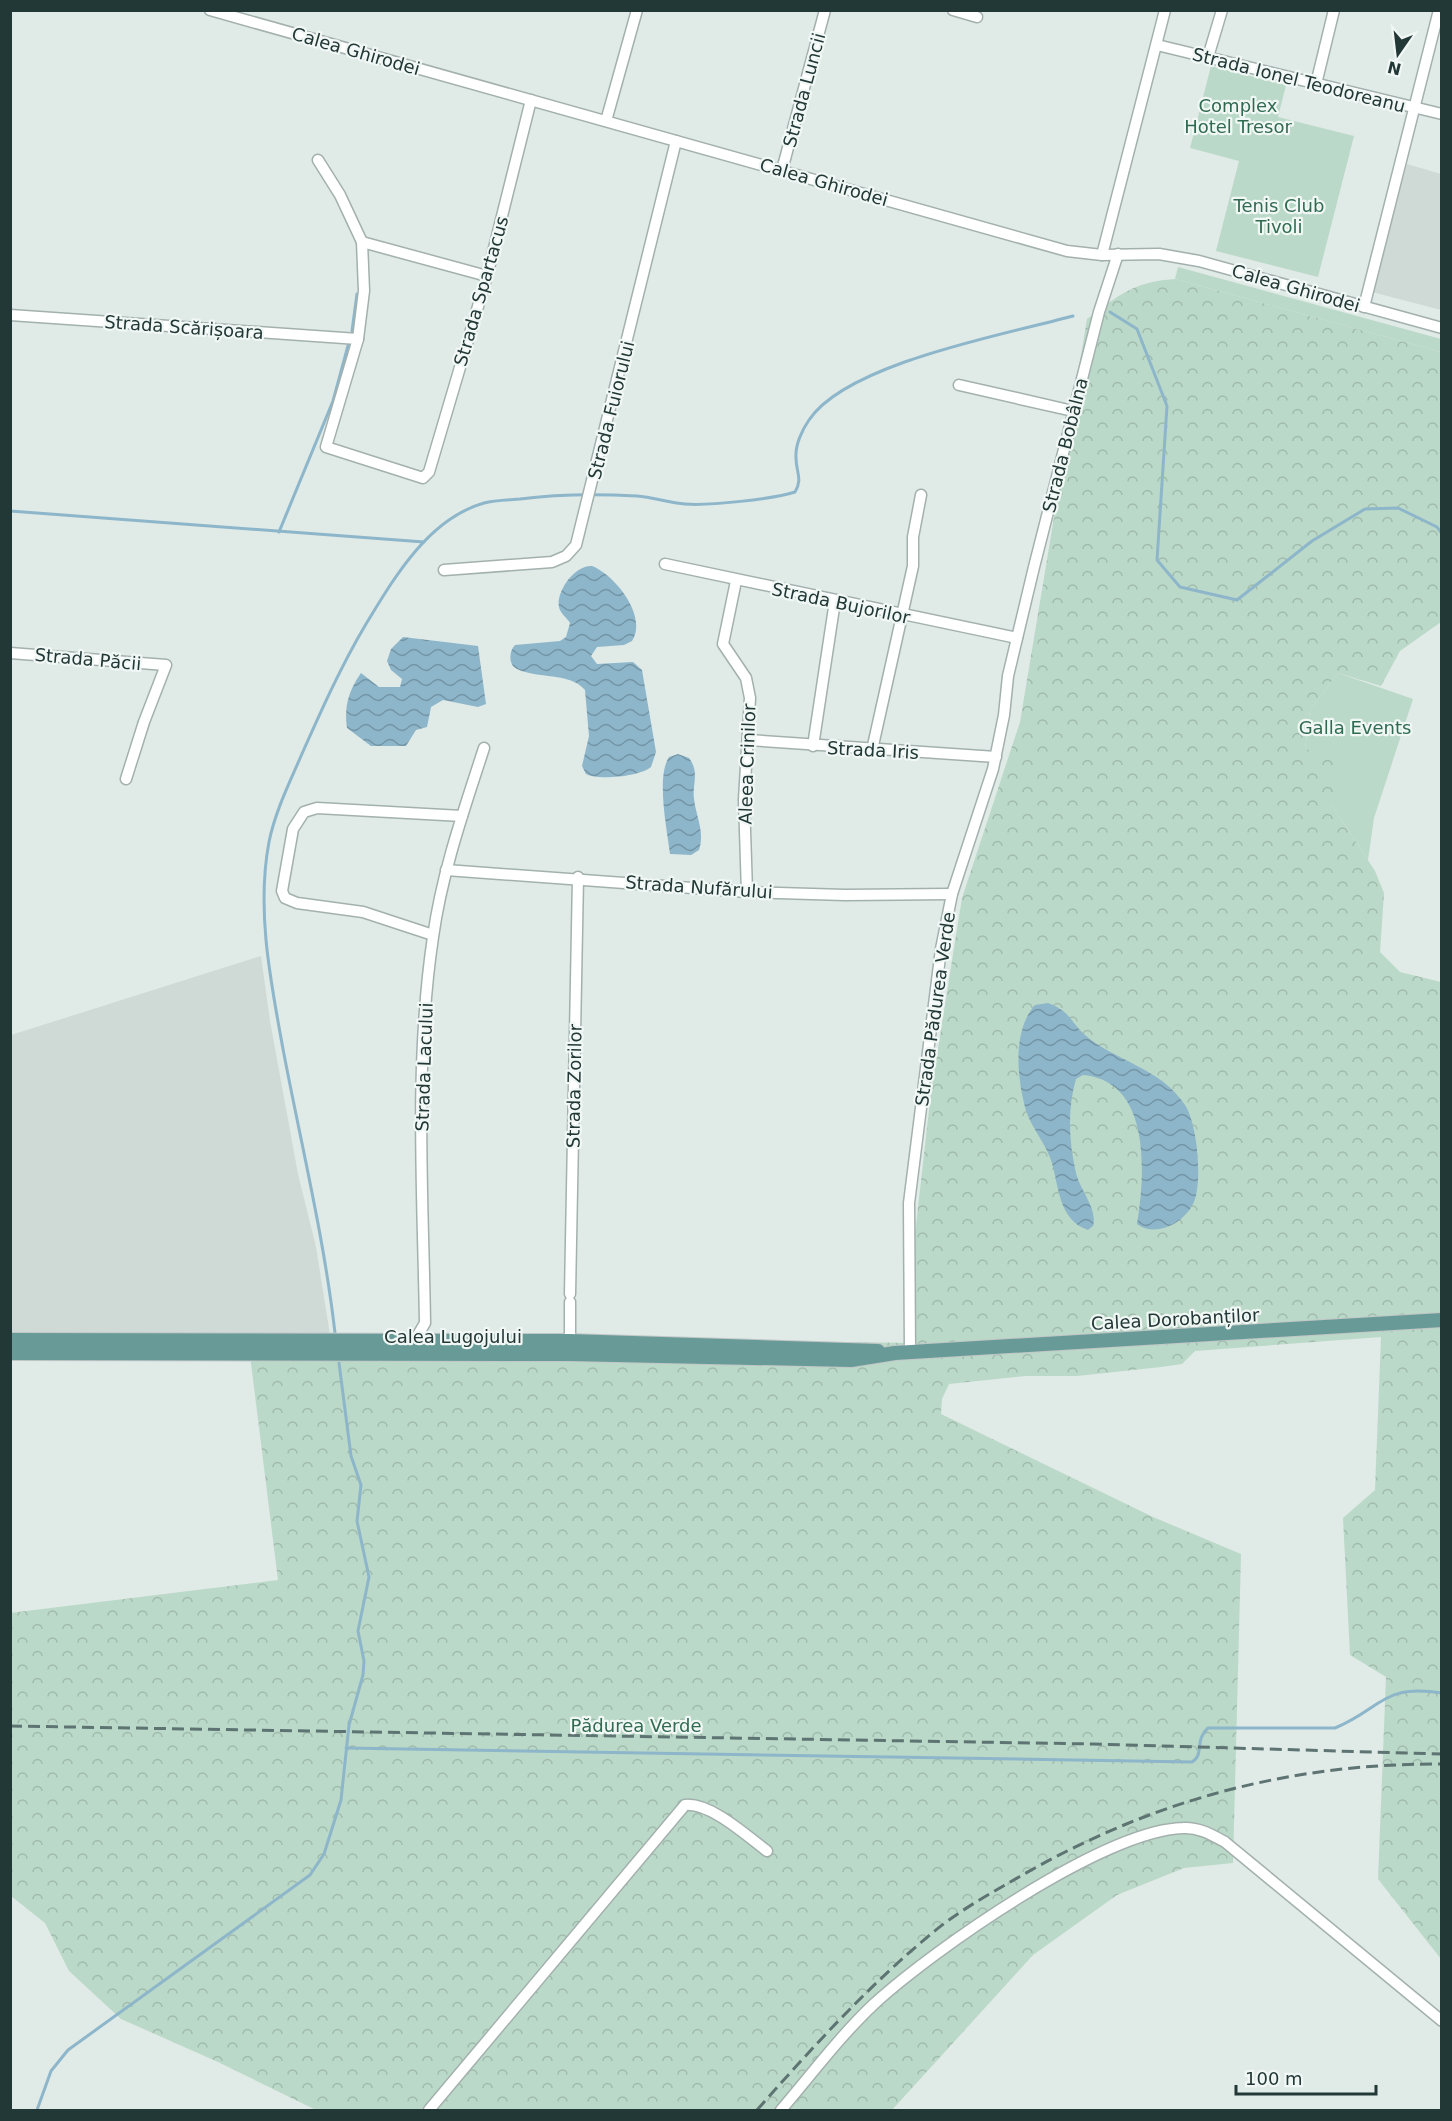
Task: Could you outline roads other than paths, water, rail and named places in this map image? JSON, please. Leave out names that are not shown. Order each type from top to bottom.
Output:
[{"type":"main road","name":"Calea Dorobanților","points":[[910,1352],[1442,1320]]},
{"type":"main road","name":"Calea Lugojului","points":[[10,1340],[570,1341],[851,1348],[896,1353]]},
{"type":"main road","name":"Calea Lugojului","points":[[10,1353],[570,1354],[851,1360],[910,1352]]},
{"type":"street","name":"Calea Ghirodei","points":[[210,10],[1067,251],[1102,255],[1159,254],[1199,261],[1442,328]]},
{"type":"street","points":[[606,121],[637,10]]},
{"type":"street","name":"Strada Luncii","points":[[783,170],[825,10]]},
{"type":"street","points":[[953,10],[977,18]]},
{"type":"street","points":[[1102,255],[1166,10]]},
{"type":"street","points":[[1208,57],[1222,10]]},
{"type":"street","points":[[1316,84],[1334,10]]},
{"type":"street","points":[[1364,307],[1439,12]]},
{"type":"street","name":"Strada Ionel Teodoreanu","points":[[1157,45],[1442,114]]},
{"type":"street","name":"Strada Spartacus","points":[[358,339],[326,447],[423,478],[429,472],[488,276],[531,100]]},
{"type":"street","name":"Strada Fuiorului","points":[[444,570],[560,560],[569,554],[577,542],[592,489],[676,141]]},
{"type":"street","points":[[318,160],[340,195],[362,242],[364,291],[358,339]]},
{"type":"street","points":[[362,242],[488,276]]},
{"type":"street","name":"Strada Bobâlna","points":[[1017,638],[1099,312],[1118,254]]},
{"type":"street","name":"Strada Scărișoara","points":[[10,315],[358,339]]},
{"type":"street","points":[[959,385],[1073,411]]},
{"type":"street","points":[[872,750],[913,566],[913,537],[921,495]]},
{"type":"street","name":"Strada Bujorilor","points":[[665,564],[835,602],[1017,638]]},
{"type":"street","name":"Aleea Crinilor","points":[[736,580],[723,644],[747,681],[750,698],[744,801],[747,892]]},
{"type":"street","points":[[813,746],[835,602]]},
{"type":"street","name":"Strada Pădurea Verde","points":[[910,1352],[907,1234],[934,992],[952,894],[996,757],[1008,676],[1017,638]]},
{"type":"street","name":"Strada Păcii","points":[[10,653],[166,665],[144,722],[126,780]]},
{"type":"street","name":"Strada Iris","points":[[749,740],[996,757]]},
{"type":"street","name":"Strada Lacului","points":[[425,1323],[422,1064],[433,935],[446,870],[484,748]]},
{"type":"street","points":[[433,935],[363,912],[297,903],[285,898],[282,885],[293,829],[304,812],[317,808],[462,816]]},
{"type":"street","name":"Strada Nufărului","points":[[446,870],[578,877],[747,892],[845,895],[952,894]]},
{"type":"street","name":"Strada Zorilor","points":[[570,1341],[578,877]]},
{"type":"street","points":[[415,1340],[425,1323],[439,1340]]},
{"type":"street","points":[[429,2110],[685,1805],[694,1804],[707,1808],[767,1851]]},
{"type":"street","points":[[781,2110],[851,2029],[916,1968],[1073,1867],[1138,1837],[1183,1828],[1197,1829],[1226,1842],[1442,2021]]},
{"type":"water","points":[[592,566],[619,587],[627,598],[636,620],[636,631],[632,641],[624,645],[597,647],[591,656],[597,664],[633,662],[642,670],[656,752],[651,767],[629,775],[600,777],[586,774],[582,766],[589,736],[585,690],[579,684],[562,678],[525,672],[514,667],[511,661],[515,645],[560,641],[566,637],[570,623],[560,609],[560,594],[573,575],[585,567]]},
{"type":"water","points":[[403,637],[478,646],[486,704],[478,707],[443,700],[431,707],[427,727],[416,730],[406,746],[371,746],[347,728],[348,700],[361,673],[379,687],[400,687],[402,679],[391,670],[387,661],[391,649]]},
{"type":"water","points":[[678,754],[689,758],[695,773],[694,799],[700,824],[701,843],[699,850],[691,855],[670,854],[665,818],[663,777],[665,766],[669,757]]},
{"type":"water","points":[[1048,1003],[1066,1013],[1085,1035],[1097,1044],[1151,1073],[1175,1092],[1185,1105],[1193,1124],[1198,1178],[1195,1199],[1179,1221],[1154,1230],[1137,1224],[1142,1157],[1133,1112],[1122,1094],[1105,1081],[1083,1075],[1076,1079],[1073,1090],[1070,1114],[1071,1138],[1076,1173],[1091,1206],[1093,1226],[1088,1230],[1078,1225],[1065,1210],[1051,1160],[1026,1111],[1020,1084],[1018,1055],[1023,1028],[1035,1005]]},
{"type":"waterway","points":[[352,331],[357,294]]},
{"type":"waterway","points":[[1110,312],[1137,329],[1167,406],[1157,560],[1180,587],[1237,600],[1312,541],[1365,509],[1398,508],[1437,527],[1442,534]]},
{"type":"waterway","points":[[335,1333],[318,1226],[270,972],[265,920],[265,868],[269,842],[279,809],[316,722],[357,640],[414,552],[446,522],[464,511],[488,502],[549,496],[593,495],[637,496],[679,503],[709,504],[795,492],[799,483],[796,453],[804,428],[829,400],[857,382],[930,353],[1073,316]]},
{"type":"waterway","points":[[279,532],[333,401],[349,342]]},
{"type":"waterway","points":[[10,511],[424,542]]},
{"type":"waterway","points":[[37,2110],[51,2071],[68,2050],[310,1875],[324,1854],[341,1800],[349,1725],[363,1675],[364,1661],[358,1631],[369,1577],[357,1521],[361,1485],[351,1456],[339,1363]]},
{"type":"waterway","points":[[346,1748],[1192,1762],[1198,1755],[1201,1737],[1208,1728],[1335,1728],[1394,1695],[1422,1691],[1442,1693]]},
{"type":"railway","points":[[10,1726],[1093,1744],[1442,1754]]},
{"type":"railway","points":[[757,2110],[819,2041],[907,1954],[952,1918],[1069,1850],[1119,1827],[1170,1808],[1275,1779],[1385,1765],[1442,1764]]},
{"type":"park label","name":"Complex Hotel Tresor","points":[[1238,115]]},
{"type":"park label","name":"Tenis Club Tivoli","points":[[1279,215]]},
{"type":"park label","name":"Galla Events","points":[[1355,727]]},
{"type":"park label","name":"Pădurea Verde","points":[[636,1725]]}]
